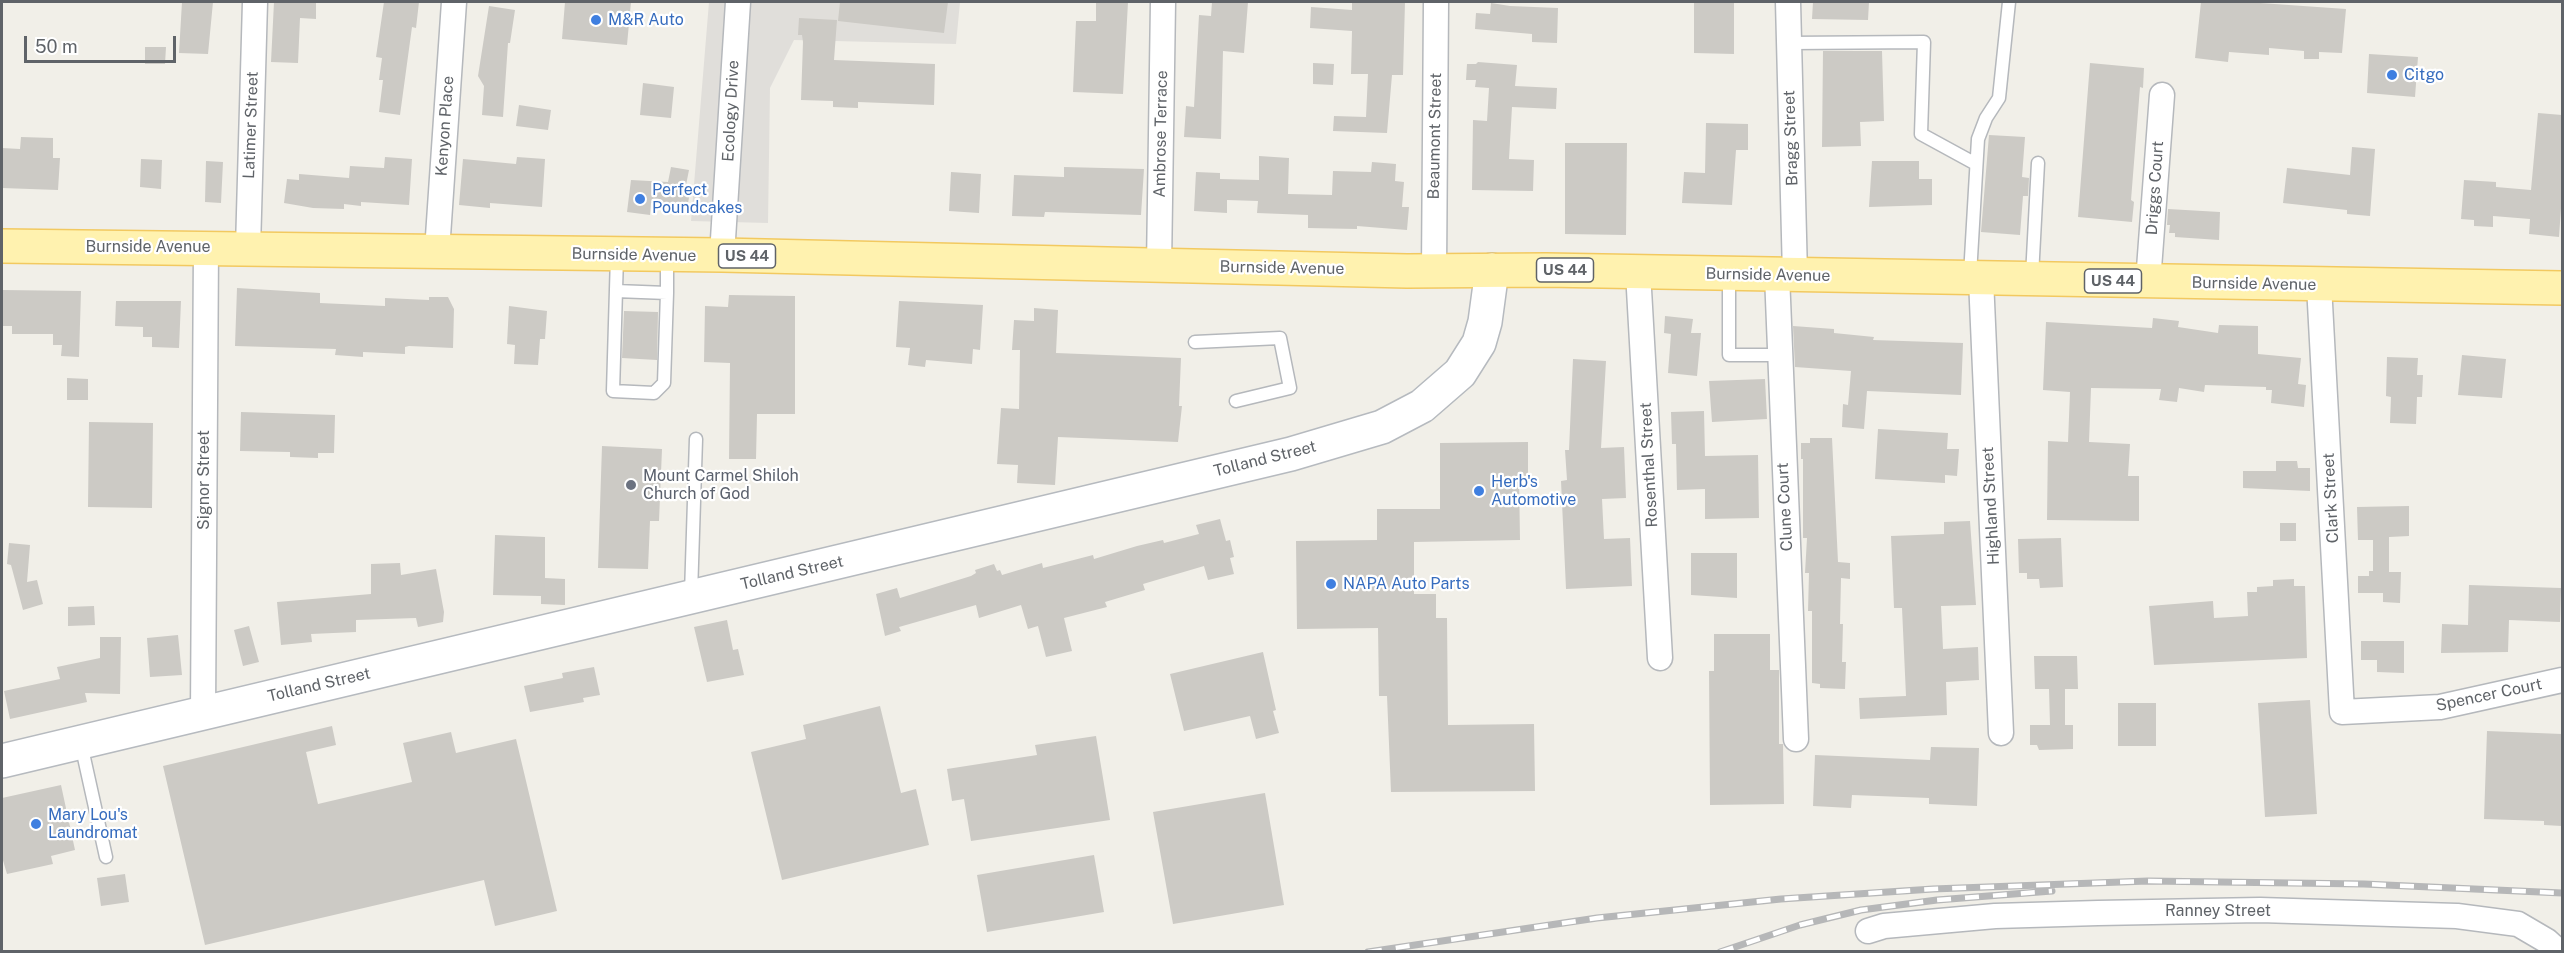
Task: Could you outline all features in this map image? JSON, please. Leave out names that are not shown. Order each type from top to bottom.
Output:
[{"type":"main road","name":"Burnside Avenue","points":[[2,246],[722,255],[1434,271],[1638,272],[2562,288]]},
{"type":"main road","name":"Tolland Street","points":[[2,761],[1291,454],[1382,427],[1422,406],[1460,373],[1479,343],[1485,322],[1492,270]]},
{"type":"street","name":"Latimer Street","points":[[248,248],[255,2]]},
{"type":"street","name":"Kenyon Place","points":[[436,251],[454,2]]},
{"type":"street","name":"Ecology Drive","points":[[722,255],[738,2]]},
{"type":"street","name":"Ambrose Terrace","points":[[1160,266],[1163,2]]},
{"type":"street","name":"Beaumont Street","points":[[1434,271],[1436,2]]},
{"type":"street","name":"Bragg Street","points":[[1786,275],[1788,2]]},
{"type":"street","name":"Driggs Court","points":[[2148,282],[2162,95]]},
{"type":"street","name":"Signor Street","points":[[203,712],[206,247]]},
{"type":"street","name":"Rosenthal Street","points":[[1638,272],[1660,658]]},
{"type":"street","name":"Clune Court","points":[[1786,275],[1779,355],[1796,739]]},
{"type":"street","name":"Highland Street","points":[[1975,279],[2001,733]]},
{"type":"street","name":"Clark Street","points":[[2319,285],[2342,712]]},
{"type":"street","name":"Spencer Court","points":[[2342,712],[2440,707],[2562,680]]},
{"type":"street","name":"Ranney Street","points":[[1868,931],[1884,926],[1995,916],[2260,910],[2413,914],[2487,918],[2518,924],[2559,951]]},
{"type":"lane","points":[[1975,279],[1978,139],[1986,118],[1999,98],[2009,2]]},
{"type":"lane","points":[[1788,43],[1924,42],[1921,134],[1976,164]]},
{"type":"lane","points":[[2032,280],[2038,163]]},
{"type":"lane","points":[[617,254],[613,391],[654,393],[664,383],[667,255]]},
{"type":"lane","points":[[1729,274],[1730,355],[1779,355]]},
{"type":"lane","points":[[616,291],[667,293]]},
{"type":"lane","points":[[1195,342],[1280,338],[1290,388],[1236,401]]},
{"type":"lane","points":[[691,597],[696,439]]},
{"type":"lane","points":[[80,742],[106,857]]},
{"type":"shaded area","points":[[709,2],[960,2],[956,44],[794,40],[770,88],[768,223],[691,221]]},
{"type":"building","points":[[182,2],[213,2],[208,54],[179,53]]},
{"type":"building","points":[[274,2],[316,2],[316,19],[300,18],[298,63],[271,62]]},
{"type":"building","points":[[384,2],[419,2],[416,28],[412,27],[400,115],[379,112],[383,80],[379,80],[382,58],[376,57]]},
{"type":"building","name":"M&R Auto","points":[[565,2],[631,2],[627,45],[562,39]]},
{"type":"building","points":[[840,2],[948,2],[944,33],[838,21]]},
{"type":"building","points":[[1096,2],[1128,2],[1123,94],[1073,92],[1076,21],[1096,21]]},
{"type":"building","points":[[1212,2],[1248,2],[1244,53],[1223,51],[1221,139],[1184,137],[1186,106],[1194,107],[1199,15],[1211,16]]},
{"type":"building","points":[[1352,2],[1405,2],[1403,75],[1392,75],[1387,133],[1333,131],[1334,116],[1366,117],[1368,74],[1351,74],[1352,31],[1310,28],[1311,7],[1352,10]]},
{"type":"building","points":[[1694,2],[1734,2],[1734,54],[1694,53]]},
{"type":"building","points":[[1813,2],[1869,2],[1868,20],[1812,19]]},
{"type":"building","points":[[2201,2],[2246,2],[2346,9],[2342,53],[2319,52],[2319,59],[2304,59],[2304,51],[2269,48],[2269,55],[2229,52],[2228,62],[2195,58]]},
{"type":"building","points":[[1491,3],[1558,8],[1557,43],[1532,42],[1532,34],[1475,29],[1476,13],[1490,14]]},
{"type":"building","points":[[489,6],[515,10],[510,43],[508,43],[503,117],[482,115],[484,86],[478,76]]},
{"type":"building","points":[[799,18],[837,20],[834,60],[935,64],[934,105],[858,102],[858,108],[833,107],[833,101],[801,100],[803,42],[802,35],[798,35]]},
{"type":"building","points":[[145,47],[166,47],[165,64],[145,64]]},
{"type":"building","points":[[1823,51],[1882,51],[1884,121],[1860,122],[1861,146],[1822,147]]},
{"type":"building","name":"Citgo","points":[[2369,54],[2418,57],[2415,97],[2367,93]]},
{"type":"building","points":[[1478,62],[1517,65],[1515,86],[1557,88],[1556,109],[1512,107],[1509,159],[1534,160],[1533,191],[1472,190],[1473,120],[1487,121],[1489,88],[1475,87],[1476,80],[1466,80],[1467,64]]},
{"type":"building","points":[[1313,63],[1334,64],[1333,85],[1313,84]]},
{"type":"building","points":[[2090,63],[2144,68],[2143,88],[2140,87],[2131,200],[2134,202],[2132,222],[2078,217]]},
{"type":"building","points":[[643,83],[674,87],[671,118],[640,115]]},
{"type":"building","points":[[519,105],[551,110],[548,130],[516,126]]},
{"type":"building","points":[[2538,113],[2562,115],[2562,194],[2559,237],[2529,234],[2530,219],[2493,216],[2493,227],[2474,226],[2474,220],[2461,219],[2464,180],[2496,182],[2496,187],[2531,190]]},
{"type":"building","points":[[1706,123],[1748,124],[1748,150],[1736,150],[1732,205],[1682,203],[1684,172],[1705,173]]},
{"type":"building","points":[[1989,135],[2025,137],[2022,177],[2029,178],[2028,196],[2023,196],[2020,235],[1981,232]]},
{"type":"building","points":[[21,137],[53,138],[53,158],[60,158],[58,190],[2,188],[2,148],[20,149]]},
{"type":"building","points":[[1565,143],[1627,143],[1626,235],[1565,234]]},
{"type":"building","points":[[2352,147],[2375,149],[2370,216],[2347,214],[2347,210],[2283,203],[2287,168],[2350,175]]},
{"type":"building","points":[[1259,156],[1289,158],[1288,194],[1332,195],[1333,171],[1371,172],[1372,162],[1396,164],[1395,181],[1404,182],[1402,207],[1409,207],[1407,230],[1357,226],[1357,229],[1308,228],[1308,215],[1257,213],[1258,201],[1227,200],[1227,213],[1194,211],[1196,172],[1220,173],[1220,179],[1259,180]]},
{"type":"building","points":[[385,157],[412,159],[409,205],[361,202],[361,206],[344,204],[344,209],[313,208],[284,203],[287,179],[299,180],[299,174],[349,178],[350,166],[384,168]]},
{"type":"building","points":[[517,157],[545,159],[542,207],[490,203],[490,208],[459,205],[463,159],[516,164]]},
{"type":"building","points":[[141,159],[162,160],[161,189],[140,187]]},
{"type":"building","points":[[206,161],[223,162],[221,203],[205,202]]},
{"type":"building","points":[[1872,161],[1919,161],[1919,179],[1932,179],[1932,205],[1869,207]]},
{"type":"building","points":[[671,167],[689,170],[686,185],[691,186],[687,209],[651,203],[650,215],[627,212],[631,180],[668,182]]},
{"type":"building","points":[[1064,167],[1144,169],[1141,215],[1045,212],[1044,217],[1012,216],[1014,175],[1064,177]]},
{"type":"building","points":[[951,172],[981,174],[979,213],[949,211]]},
{"type":"building","points":[[2168,209],[2220,212],[2219,240],[2175,237],[2175,233],[2169,233],[2170,225],[2167,225]]},
{"type":"building","points":[[237,288],[320,293],[320,303],[385,306],[385,298],[429,300],[429,297],[448,297],[454,309],[453,348],[409,346],[405,347],[405,354],[363,352],[363,357],[335,355],[336,349],[235,346]]},
{"type":"building","points":[[2,290],[81,291],[79,357],[61,356],[62,345],[53,345],[53,334],[12,334],[12,326],[2,326]]},
{"type":"building","points":[[729,295],[795,296],[795,414],[757,414],[756,459],[729,459],[730,363],[704,362],[705,306],[728,307]]},
{"type":"building","points":[[116,301],[181,301],[179,348],[152,347],[152,337],[143,337],[143,327],[115,326]]},
{"type":"building","points":[[899,301],[983,305],[980,350],[973,349],[972,364],[926,360],[925,367],[908,365],[910,348],[896,347]]},
{"type":"building","points":[[509,306],[547,311],[545,339],[540,339],[538,365],[514,364],[515,345],[507,344]]},
{"type":"building","points":[[1034,308],[1058,310],[1056,353],[1181,358],[1179,406],[1182,406],[1178,442],[1058,437],[1055,485],[1017,483],[1018,465],[997,464],[1001,408],[1019,409],[1020,350],[1012,350],[1014,320],[1034,321]]},
{"type":"building","points":[[624,311],[658,312],[657,360],[622,358]]},
{"type":"building","points":[[1665,316],[1693,319],[1691,333],[1701,333],[1697,376],[1668,373],[1671,334],[1664,333]]},
{"type":"building","points":[[2153,318],[2179,321],[2178,327],[2218,333],[2219,325],[2258,326],[2258,354],[2301,358],[2298,384],[2306,385],[2304,407],[2271,403],[2272,390],[2266,390],[2266,387],[2205,385],[2204,392],[2179,388],[2177,402],[2159,400],[2161,389],[2091,388],[2089,442],[2130,444],[2128,476],[2139,476],[2139,521],[2047,520],[2048,441],[2068,442],[2070,392],[2043,390],[2046,322],[2152,328]]},
{"type":"building","points":[[1793,326],[1834,329],[1834,333],[1874,337],[1873,340],[1963,343],[1961,395],[1867,391],[1864,429],[1842,427],[1843,404],[1848,405],[1851,371],[1795,367]]},
{"type":"building","points":[[2462,355],[2506,359],[2502,398],[2458,395]]},
{"type":"building","points":[[2387,357],[2418,358],[2417,375],[2423,375],[2422,397],[2417,397],[2416,424],[2390,423],[2391,397],[2386,396]]},
{"type":"building","points":[[1573,359],[1606,361],[1601,448],[1624,447],[1626,498],[1602,499],[1604,539],[1630,538],[1632,586],[1566,589],[1561,481],[1567,480],[1565,450],[1569,450]]},
{"type":"building","points":[[67,378],[88,379],[88,400],[67,400]]},
{"type":"building","points":[[1765,379],[1767,419],[1712,422],[1709,381]]},
{"type":"building","points":[[1704,411],[1705,456],[1758,455],[1759,518],[1705,519],[1705,489],[1677,490],[1676,444],[1672,444],[1671,412]]},
{"type":"building","points":[[241,412],[335,415],[334,453],[318,453],[318,458],[290,457],[290,452],[240,451]]},
{"type":"building","points":[[89,422],[153,423],[152,508],[88,507]]},
{"type":"building","points":[[1878,429],[1948,433],[1947,449],[1959,449],[1957,476],[1945,475],[1945,483],[1875,479]]},
{"type":"building","points":[[1810,438],[1832,438],[1838,562],[1850,563],[1850,579],[1841,578],[1840,624],[1843,624],[1842,662],[1846,662],[1845,689],[1820,688],[1820,684],[1812,683],[1812,611],[1808,611],[1809,573],[1805,573],[1807,538],[1803,538],[1803,459],[1801,459],[1801,443],[1810,443]]},
{"type":"building","points":[[1528,442],[1528,476],[1519,476],[1520,540],[1414,542],[1414,594],[1436,594],[1436,618],[1447,618],[1448,725],[1534,724],[1535,791],[1391,792],[1387,696],[1379,696],[1378,628],[1297,629],[1296,541],[1377,540],[1377,509],[1440,509],[1440,443]]},
{"type":"building","name":"Mount Carmel Shiloh Church of God","points":[[602,446],[662,449],[659,521],[650,521],[648,569],[598,568]]},
{"type":"building","points":[[2276,461],[2297,461],[2298,468],[2310,468],[2310,491],[2243,488],[2243,471],[2276,471]]},
{"type":"building","points":[[2409,506],[2409,536],[2389,537],[2389,572],[2401,572],[2400,603],[2383,602],[2383,593],[2358,593],[2358,576],[2369,576],[2369,571],[2373,571],[2373,540],[2358,540],[2357,507]]},
{"type":"building","points":[[1220,519],[1226,541],[1230,540],[1234,557],[1230,558],[1234,574],[1208,580],[1204,566],[1143,584],[1145,590],[1105,602],[1107,607],[1064,618],[1072,651],[1046,657],[1038,626],[1028,629],[1021,605],[979,618],[976,605],[899,627],[901,631],[885,636],[876,594],[897,588],[900,598],[971,576],[976,573],[975,570],[994,564],[1002,575],[1042,563],[1043,568],[1093,555],[1094,559],[1137,546],[1163,540],[1164,543],[1199,534],[1196,525]]},
{"type":"building","points":[[1970,521],[1976,605],[1941,606],[1943,649],[1978,647],[1979,680],[1946,682],[1947,715],[1860,719],[1859,698],[1906,696],[1902,608],[1894,608],[1891,536],[1944,534],[1944,522]]},
{"type":"building","points":[[2280,523],[2296,523],[2296,541],[2280,541]]},
{"type":"building","points":[[495,535],[545,537],[545,578],[565,579],[565,605],[541,604],[541,596],[493,595]]},
{"type":"building","points":[[2061,538],[2063,587],[2040,588],[2039,579],[2027,579],[2027,573],[2019,573],[2018,539]]},
{"type":"building","points":[[9,543],[30,545],[27,582],[37,580],[43,604],[23,610],[11,565],[7,564]]},
{"type":"building","points":[[1691,553],[1737,553],[1737,598],[1691,595]]},
{"type":"building","points":[[400,563],[401,575],[436,569],[444,612],[443,622],[418,627],[416,618],[356,620],[356,632],[311,634],[312,642],[281,645],[277,602],[371,594],[371,564]]},
{"type":"building","points":[[2294,579],[2294,586],[2305,586],[2307,658],[2154,665],[2149,606],[2213,601],[2214,618],[2248,616],[2247,592],[2257,592],[2257,587],[2273,586],[2273,580]]},
{"type":"building","points":[[2469,585],[2561,588],[2560,622],[2509,620],[2508,652],[2441,653],[2442,624],[2468,625]]},
{"type":"building","points":[[94,606],[95,625],[68,626],[68,607]]},
{"type":"building","points":[[727,620],[733,650],[738,649],[744,675],[707,682],[694,627]]},
{"type":"building","points":[[249,626],[259,662],[243,666],[234,630]]},
{"type":"building","points":[[1714,634],[1770,634],[1770,670],[1779,670],[1779,744],[1783,744],[1784,804],[1710,805],[1709,671],[1714,671]]},
{"type":"building","points":[[178,635],[182,675],[150,677],[147,638]]},
{"type":"building","points":[[100,637],[121,637],[120,694],[85,693],[87,702],[10,719],[4,691],[60,679],[57,667],[100,658]]},
{"type":"building","points":[[2361,641],[2404,641],[2404,673],[2377,672],[2377,660],[2361,660]]},
{"type":"building","points":[[1263,652],[1279,733],[1256,739],[1250,716],[1184,731],[1170,674]]},
{"type":"building","points":[[2034,656],[2077,656],[2078,689],[2065,689],[2065,725],[2073,725],[2073,749],[2039,750],[2037,745],[2030,745],[2030,725],[2050,725],[2049,689],[2035,689]]},
{"type":"building","points":[[594,667],[600,695],[583,698],[584,702],[530,712],[524,686],[563,678],[562,673]]},
{"type":"building","points":[[2310,700],[2317,814],[2265,817],[2258,703]]},
{"type":"building","points":[[2118,703],[2156,703],[2156,746],[2118,746]]},
{"type":"building","points":[[880,706],[901,793],[916,789],[929,845],[782,880],[751,752],[806,739],[803,725]]},
{"type":"building","points":[[332,726],[336,745],[306,752],[318,804],[412,782],[403,743],[451,732],[456,753],[516,739],[557,911],[495,926],[484,880],[205,945],[163,766]]},
{"type":"building","points":[[2487,731],[2562,734],[2562,826],[2544,825],[2544,821],[2484,819]]},
{"type":"building","points":[[1096,736],[1110,820],[971,841],[964,799],[952,801],[947,769],[1037,755],[1035,745]]},
{"type":"building","points":[[1931,747],[1979,748],[1977,806],[1929,804],[1929,798],[1852,795],[1851,808],[1813,806],[1815,755],[1930,760]]},
{"type":"building","name":"Mary Lou's Laundromat","points":[[61,785],[75,850],[51,856],[53,864],[7,874],[2,857],[2,798]]},
{"type":"building","points":[[1265,793],[1284,905],[1173,924],[1153,812]]},
{"type":"building","points":[[1094,855],[1104,912],[987,932],[977,875]]},
{"type":"building","points":[[125,874],[129,902],[101,906],[97,878]]},
{"type":"railway","points":[[1368,952],[1597,918],[1781,899],[1933,889],[2148,881],[2364,884],[2562,893]]},
{"type":"railway","points":[[1720,952],[1800,925],[1861,910],[1937,900],[2052,891]]},
{"type":"place","name":"M&R Auto","points":[[596,20]]},
{"type":"place","name":"Citgo","points":[[2392,75]]},
{"type":"place","name":"Perfect Poundcakes","points":[[640,199]]},
{"type":"place","name":"Mount Carmel Shiloh Church of God","points":[[631,485]]},
{"type":"place","name":"Herb's Automotive","points":[[1479,491]]},
{"type":"place","name":"NAPA Auto Parts","points":[[1331,584]]},
{"type":"place","name":"Mary Lou's Laundromat","points":[[36,824]]}]
